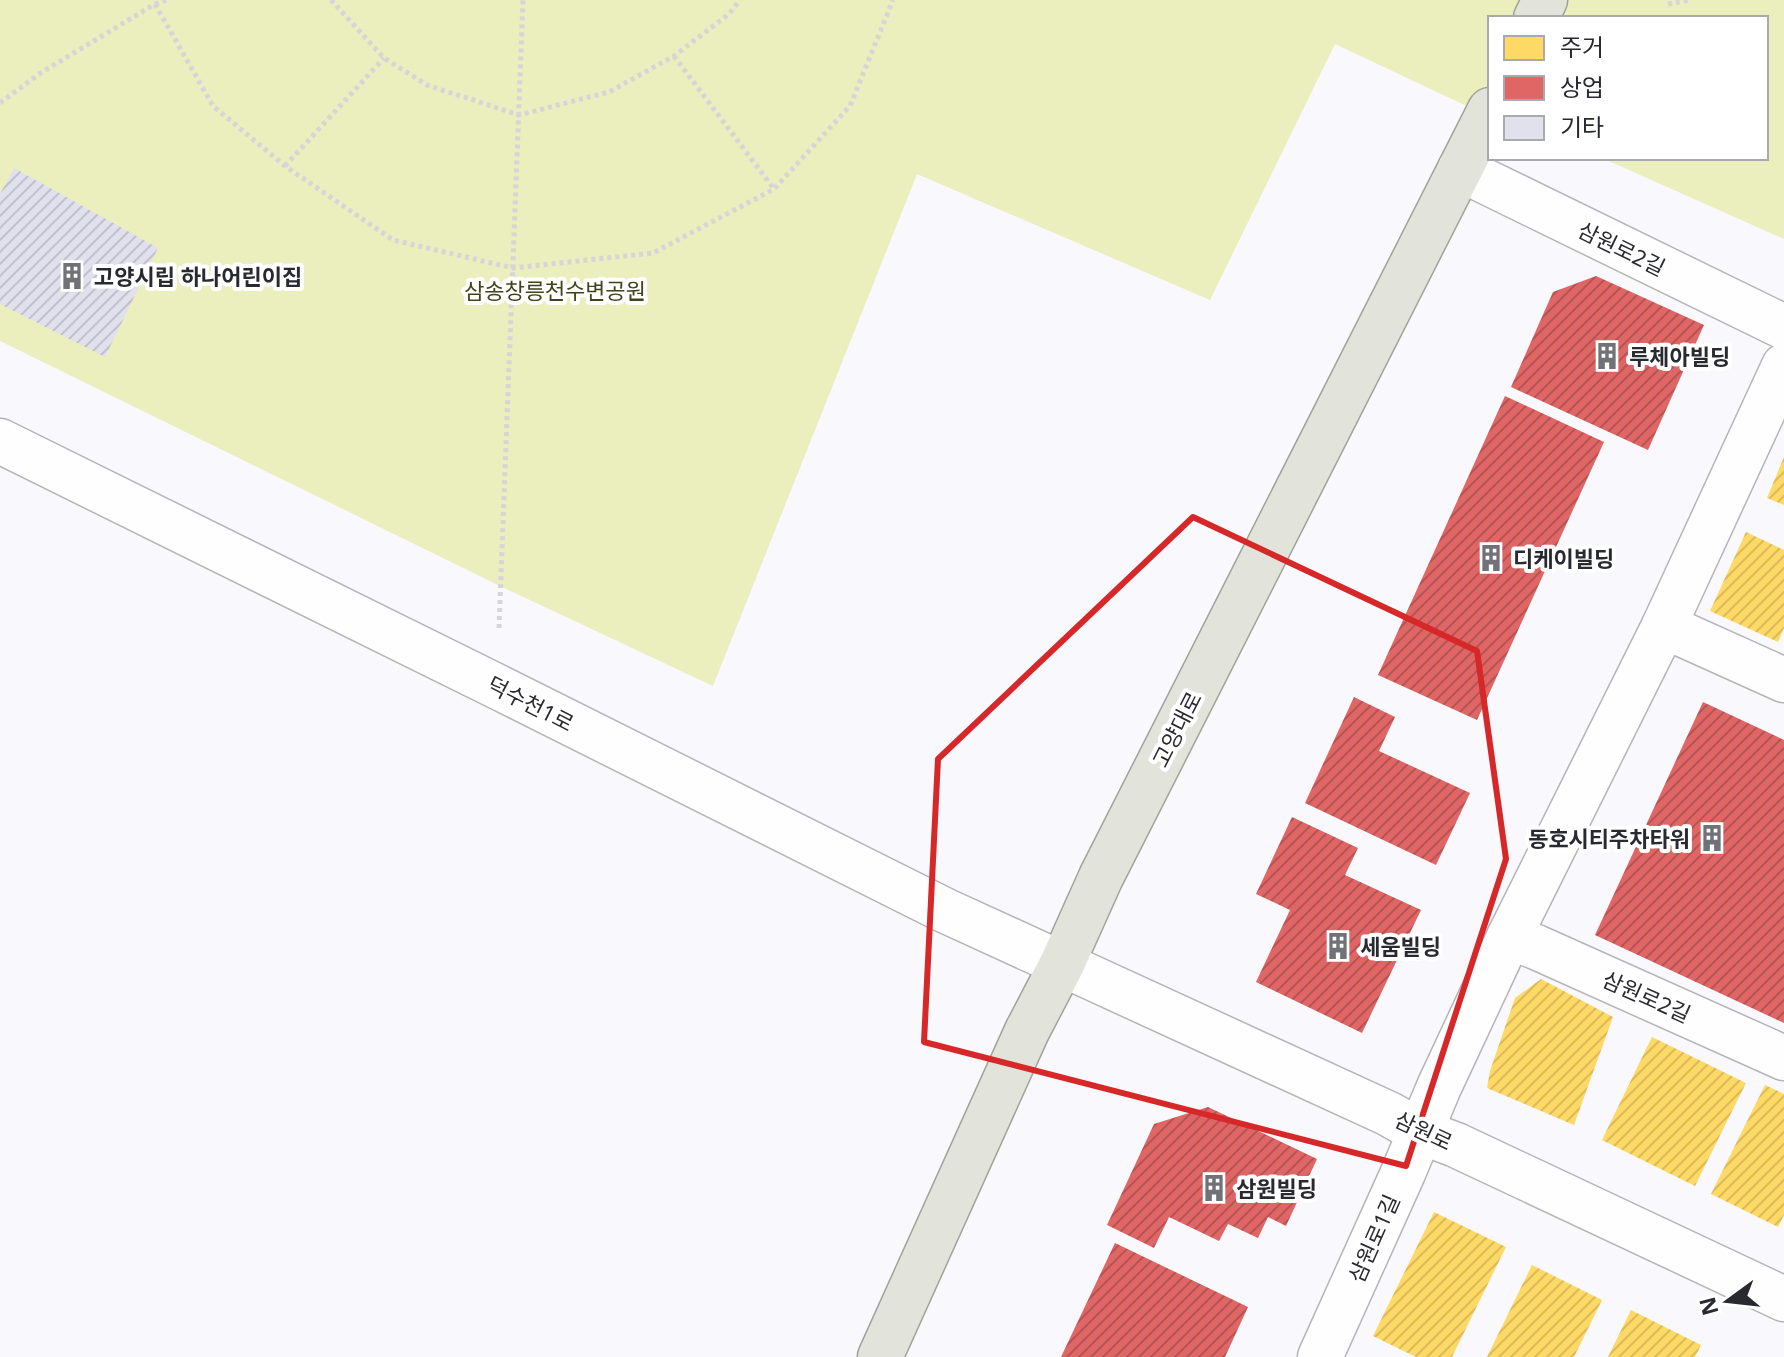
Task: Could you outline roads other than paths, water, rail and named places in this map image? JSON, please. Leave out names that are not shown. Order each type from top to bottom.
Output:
[{"type":"main road","name":"고양대로","points":[[880,1357],[1027,1031],[1062,964],[1101,877],[1488,114]]},
{"type":"street","name":"삼원로2길","points":[[1460,169],[1784,327]]},
{"type":"street","points":[[1419,1131],[1509,937],[1664,626],[1784,366]]},
{"type":"street","name":"덕수천1로","points":[[0,441],[944,910],[1062,964]]},
{"type":"street","points":[[1664,626],[1784,680]]},
{"type":"street","name":"삼원로2길","points":[[1509,937],[1784,1058]]},
{"type":"street","name":"삼원로","points":[[1062,964],[1784,1299]]},
{"type":"street","name":"삼원로1길","points":[[1332,1353],[1419,1131]]},
{"type":"place","name":"고양시립 하나어린이집","points":[[72,276]]},
{"type":"place","name":"루체아빌딩","points":[[1607,356]]},
{"type":"place","name":"디케이빌딩","points":[[1491,558]]},
{"type":"place","name":"동호시티주차타워","points":[[1712,838]]},
{"type":"place","name":"세움빌딩","points":[[1338,946]]},
{"type":"place","name":"삼원빌딩","points":[[1214,1188]]},
{"type":"park label","name":"삼송창릉천수변공원","points":[[555,290]]}]
